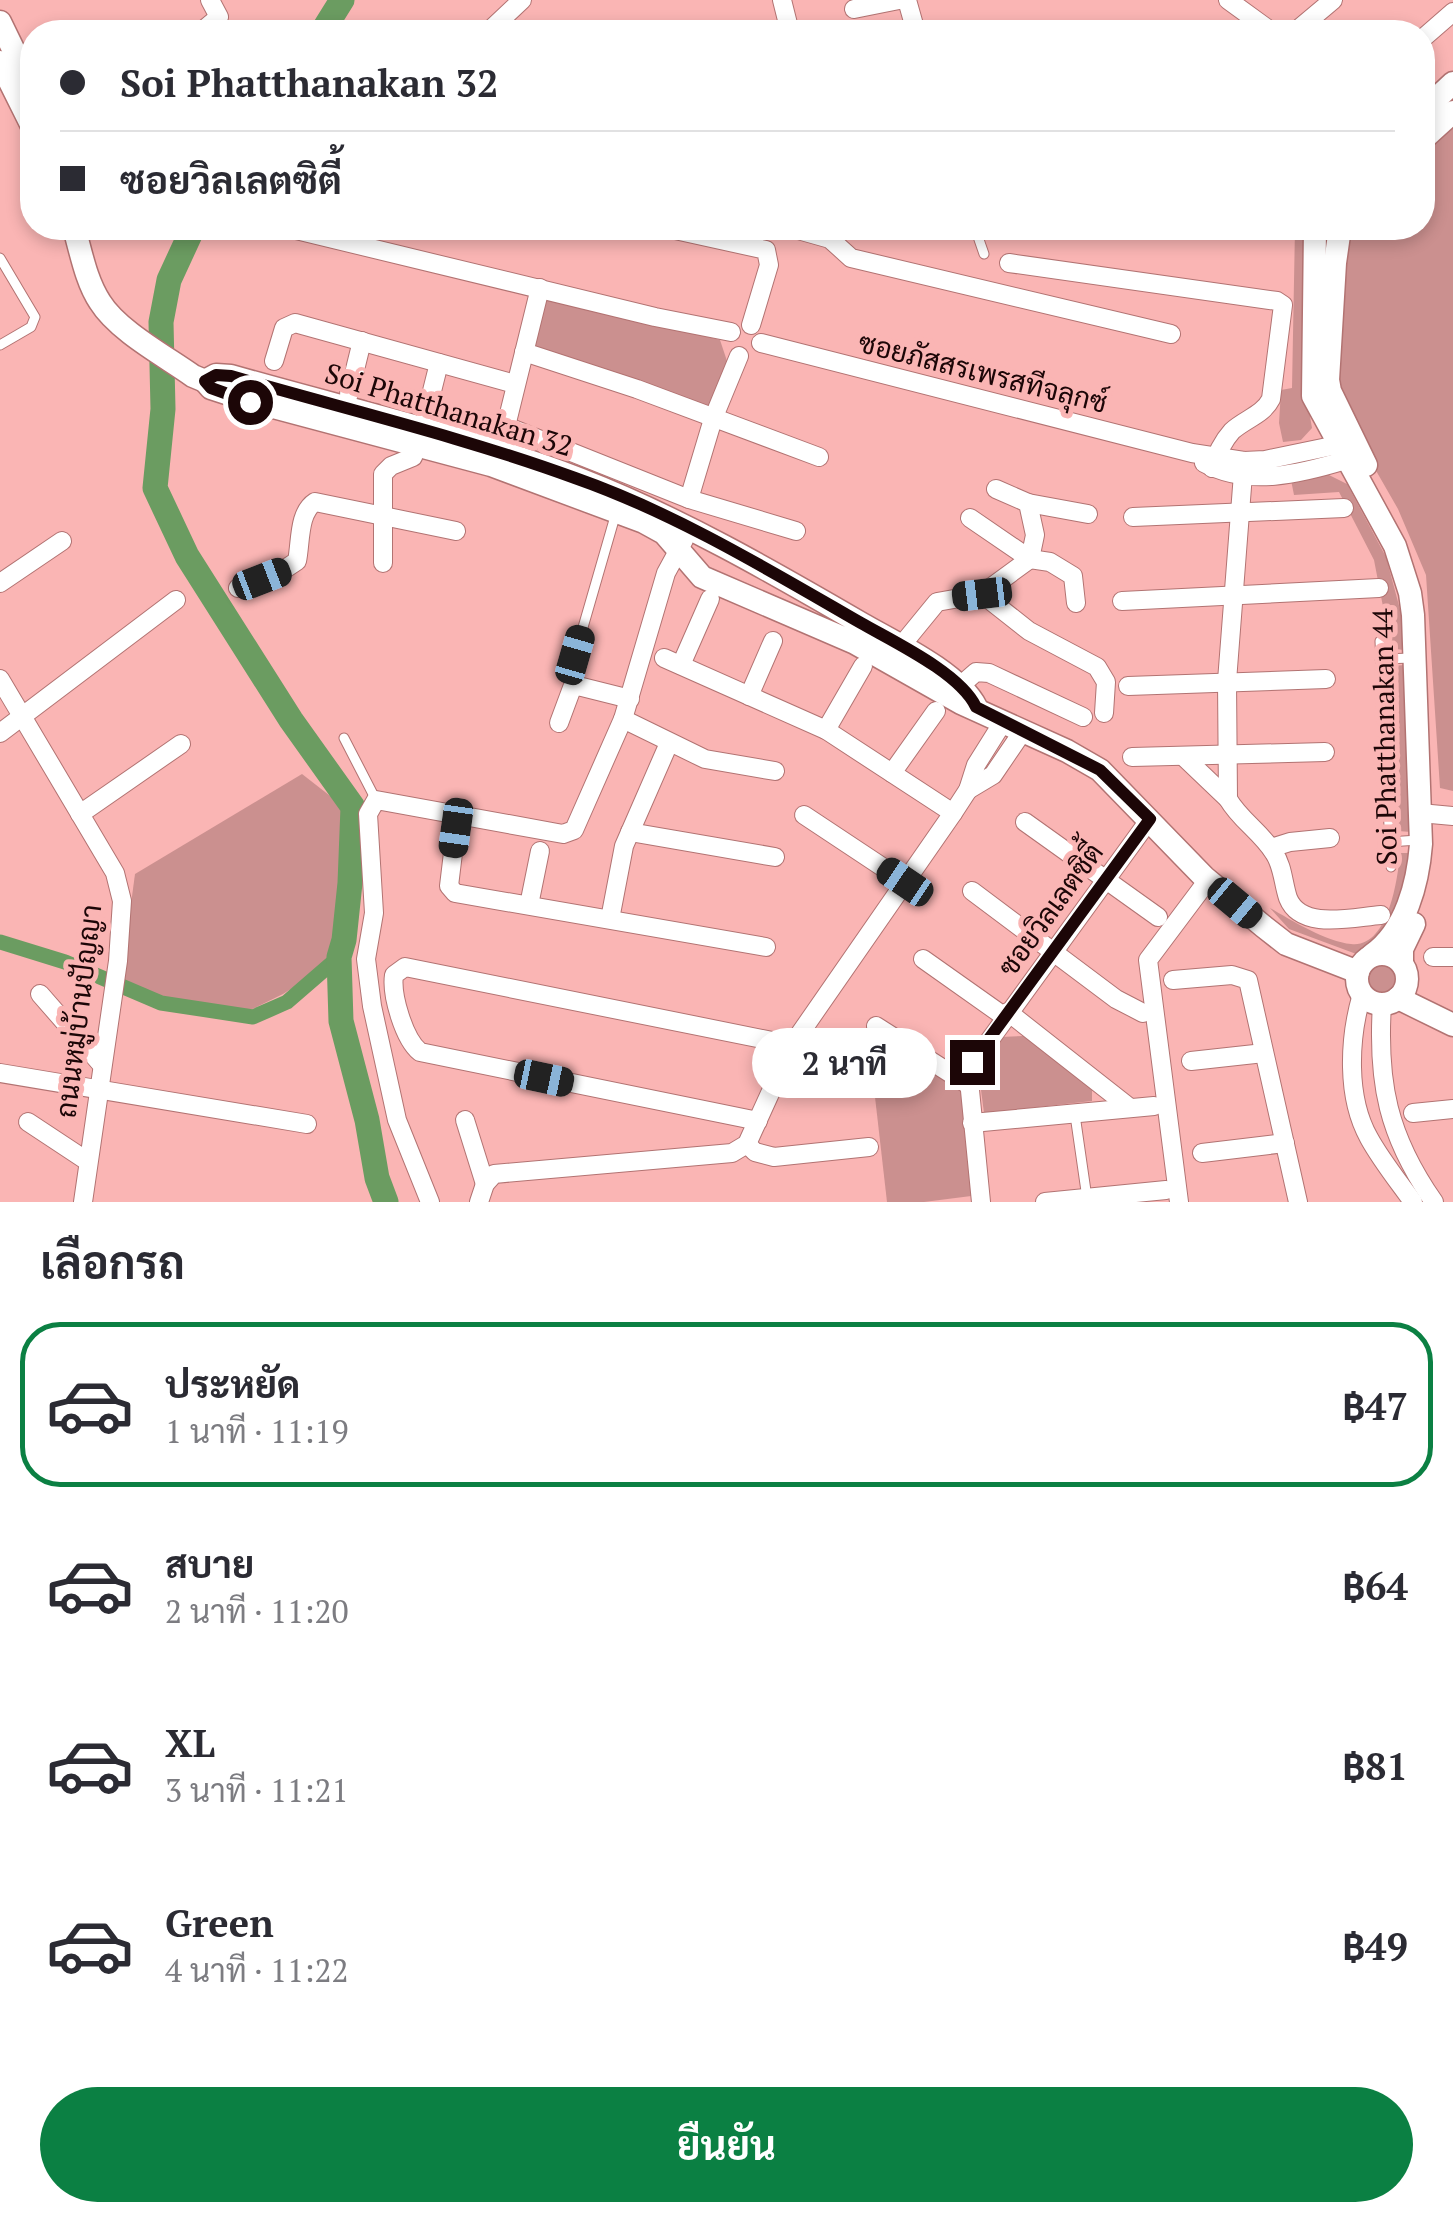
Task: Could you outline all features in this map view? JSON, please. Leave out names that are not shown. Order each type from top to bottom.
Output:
[{"type":"street","points":[[501,20],[522,0]]},
{"type":"street","points":[[854,9],[903,0]]},
{"type":"street","points":[[1228,0],[1256,20]]},
{"type":"street","points":[[1310,20],[1334,0]]},
{"type":"street","points":[[0,22],[20,63]]},
{"type":"street","points":[[0,62],[20,102]]},
{"type":"street","name":"Soi Phatthanakan 32","points":[[78,240],[93,290],[116,321],[211,388],[250,402],[491,465],[788,581],[901,646],[968,692],[976,707]]},
{"type":"street","points":[[338,240],[731,332]]},
{"type":"street","points":[[721,240],[766,250],[769,265],[751,325]]},
{"type":"street","points":[[839,240],[851,258],[1171,334]]},
{"type":"street","name":"Soi Phatthanakan 44","points":[[1315,240],[1311,385],[1349,450],[1400,524],[1414,552],[1428,635],[1436,815],[1431,886],[1402,949],[1408,980],[1374,985],[1418,877],[1421,840],[1436,815],[1413,658],[1410,592],[1395,546],[1349,450],[1328,380],[1338,240]]},
{"type":"street","points":[[1009,263],[1277,301],[1283,306],[1271,399],[1267,407],[1231,432],[1214,462]]},
{"type":"street","points":[[540,288],[505,420],[511,431],[689,499],[796,531]]},
{"type":"street","points":[[274,361],[284,328],[289,324],[515,384]]},
{"type":"street","points":[[740,325],[751,325],[759,332],[761,343],[753,355],[739,356],[729,345],[731,332],[740,325]]},
{"type":"street","points":[[350,394],[362,341]]},
{"type":"street","name":"ซอยภัสสรเพรสทีจลุกซ์","points":[[761,343],[1243,468],[1290,475],[1349,450]]},
{"type":"street","points":[[524,352],[638,389],[819,456]]},
{"type":"street","points":[[689,499],[713,419],[739,356]]},
{"type":"street","points":[[426,415],[439,363]]},
{"type":"street","name":"Soi Phatthanakan 32","points":[[199,378],[231,376],[576,478],[684,540],[702,577],[854,643],[962,703],[1100,770],[1208,880],[1286,944],[1453,1025]]},
{"type":"street","points":[[383,563],[383,474],[413,456],[418,445]]},
{"type":"street","points":[[1228,799],[1227,681],[1243,468]]},
{"type":"street","points":[[996,489],[1028,504],[1088,514]]},
{"type":"street","points":[[238,588],[286,570],[297,561],[304,516],[308,506],[316,502],[456,531]]},
{"type":"street","points":[[901,646],[937,602],[982,594],[1030,559],[1034,534],[1028,504]]},
{"type":"street","points":[[1133,518],[1344,508]]},
{"type":"street","points":[[970,518],[1030,559],[1050,562],[1073,576],[1076,603]]},
{"type":"street","points":[[430,1202],[396,1120],[372,1006],[366,960],[374,913],[368,814],[376,800],[570,834],[623,719],[666,574],[684,540]]},
{"type":"street","points":[[0,582],[62,541]]},
{"type":"street","points":[[1122,601],[1379,588]]},
{"type":"street","points":[[982,594],[1029,632],[1104,673],[1104,713]]},
{"type":"street","points":[[710,599],[672,662],[826,730],[953,813]]},
{"type":"street","points":[[0,733],[176,600]]},
{"type":"street","points":[[748,696],[774,642]]},
{"type":"street","points":[[826,730],[863,666]]},
{"type":"street","points":[[960,686],[976,672],[989,672],[1083,716]]},
{"type":"street","name":"ถนนหมู่บ้านปัญญา","points":[[0,679],[115,873],[122,901],[118,961],[82,1202]]},
{"type":"street","points":[[1128,686],[1326,679]]},
{"type":"street","points":[[559,722],[572,688],[578,686],[630,699]]},
{"type":"street","points":[[892,773],[936,711]]},
{"type":"street","points":[[623,719],[705,759],[775,772]]},
{"type":"street","points":[[482,1193],[494,1174],[732,1154],[747,1144],[792,1045],[968,790],[992,774],[1013,727]]},
{"type":"street","points":[[610,919],[622,853],[669,743]]},
{"type":"street","points":[[80,814],[182,744]]},
{"type":"street","points":[[1132,758],[1325,752]]},
{"type":"street","points":[[1184,757],[1271,848],[1278,858],[1292,907],[1301,916],[1322,919],[1381,915]]},
{"type":"street","points":[[804,815],[905,882]]},
{"type":"street","name":"ซอยวิลเลตซิตี้","points":[[967,1084],[972,1062],[1150,819]]},
{"type":"street","points":[[1025,822],[1158,917]]},
{"type":"street","points":[[456,828],[448,886],[451,891],[766,947]]},
{"type":"street","points":[[630,832],[775,857]]},
{"type":"street","points":[[1271,848],[1330,838]]},
{"type":"street","points":[[528,905],[540,851]]},
{"type":"street","points":[[1045,1202],[1172,1196],[1148,960],[1208,880]]},
{"type":"street","points":[[972,891],[1116,1000],[1143,1013]]},
{"type":"street","points":[[1402,963],[1392,955],[1356,1020],[1352,1079],[1368,1137],[1413,1202]]},
{"type":"street","points":[[1432,957],[1453,957]]},
{"type":"street","points":[[922,960],[1007,1014],[1129,1107]]},
{"type":"street","points":[[758,1121],[420,1052],[410,1042],[393,986],[394,975],[405,967],[792,1045]]},
{"type":"street","points":[[1173,980],[1232,975],[1248,980],[1298,1202]]},
{"type":"street","points":[[1374,985],[1381,1077],[1388,1108],[1431,1201]]},
{"type":"street","points":[[40,994],[102,1064]]},
{"type":"street","points":[[876,1026],[967,1084],[981,1202]]},
{"type":"street","points":[[1190,1061],[1264,1053]]},
{"type":"street","points":[[783,1064],[847,1072]]},
{"type":"street","points":[[0,1073],[307,1124]]},
{"type":"street","points":[[1352,1079],[1381,1077]]},
{"type":"street","points":[[972,1123],[1154,1106]]},
{"type":"street","points":[[1413,1113],[1453,1109]]},
{"type":"street","points":[[465,1120],[482,1193]]},
{"type":"street","points":[[28,1122],[87,1162]]},
{"type":"street","points":[[1202,1153],[1284,1143]]},
{"type":"street","points":[[747,1144],[755,1152],[774,1157],[870,1147]]},
{"type":"street","points":[[1382,1158],[1404,1149]]},
{"type":"lane","points":[[979,240],[984,254]]},
{"type":"lane","points":[[0,258],[35,317],[31,326],[0,344]]},
{"type":"lane","points":[[575,655],[616,511]]},
{"type":"lane","points":[[1380,641],[1390,868]]},
{"type":"lane","points":[[1380,659],[1413,658]]},
{"type":"lane","points":[[344,738],[376,800]]},
{"type":"lane","points":[[1389,842],[1421,840]]},
{"type":"lane","points":[[1075,1112],[1087,1200]]},
{"type":"shaded area","points":[[1453,127],[1453,791],[1440,788],[1426,575],[1398,509],[1359,441],[1338,383],[1345,240],[1435,240],[1435,144]]},
{"type":"shaded area","points":[[1295,240],[1309,240],[1304,381],[1312,428],[1301,440],[1283,442],[1279,423],[1281,390],[1292,388]]},
{"type":"shaded area","points":[[547,296],[720,340],[728,364],[711,407],[532,346]]},
{"type":"shaded area","points":[[1329,475],[1347,484],[1386,557],[1405,628],[1403,650],[1391,648],[1374,560],[1339,492],[1294,495],[1291,480]]},
{"type":"shaded area","points":[[1405,665],[1411,832],[1398,831],[1391,666]]},
{"type":"shaded area","points":[[302,774],[343,806],[350,883],[333,962],[283,994],[238,1016],[120,986],[135,874]]},
{"type":"shaded area","points":[[1400,853],[1413,853],[1411,885],[1371,949],[1359,955],[1289,929],[1270,908],[1331,939],[1364,943],[1374,936],[1389,910]]},
{"type":"shaded area","points":[[1384,963],[1395,968],[1400,979],[1395,990],[1384,995],[1373,990],[1368,979],[1373,968]]},
{"type":"shaded area","points":[[867,1027],[963,1087],[979,1195],[887,1202]]},
{"type":"shaded area","points":[[1023,1036],[1092,1085],[1092,1101],[984,1113],[978,1067],[1000,1037]]},
{"type":"waterway","points":[[330,20],[342,0]]},
{"type":"waterway","points":[[187,240],[169,280],[161,322],[163,409],[155,488],[187,556],[291,720],[353,807],[350,883],[339,957],[341,1021],[386,1202]]},
{"type":"waterway","points":[[0,942],[65,962],[161,1003],[253,1017],[287,1002],[339,957]]},
{"type":"route","points":[[250,402],[219,392],[205,381],[216,375],[231,376],[491,450],[626,498],[788,581],[901,646],[968,692],[976,707],[1100,770],[1150,819],[972,1062]]}]
